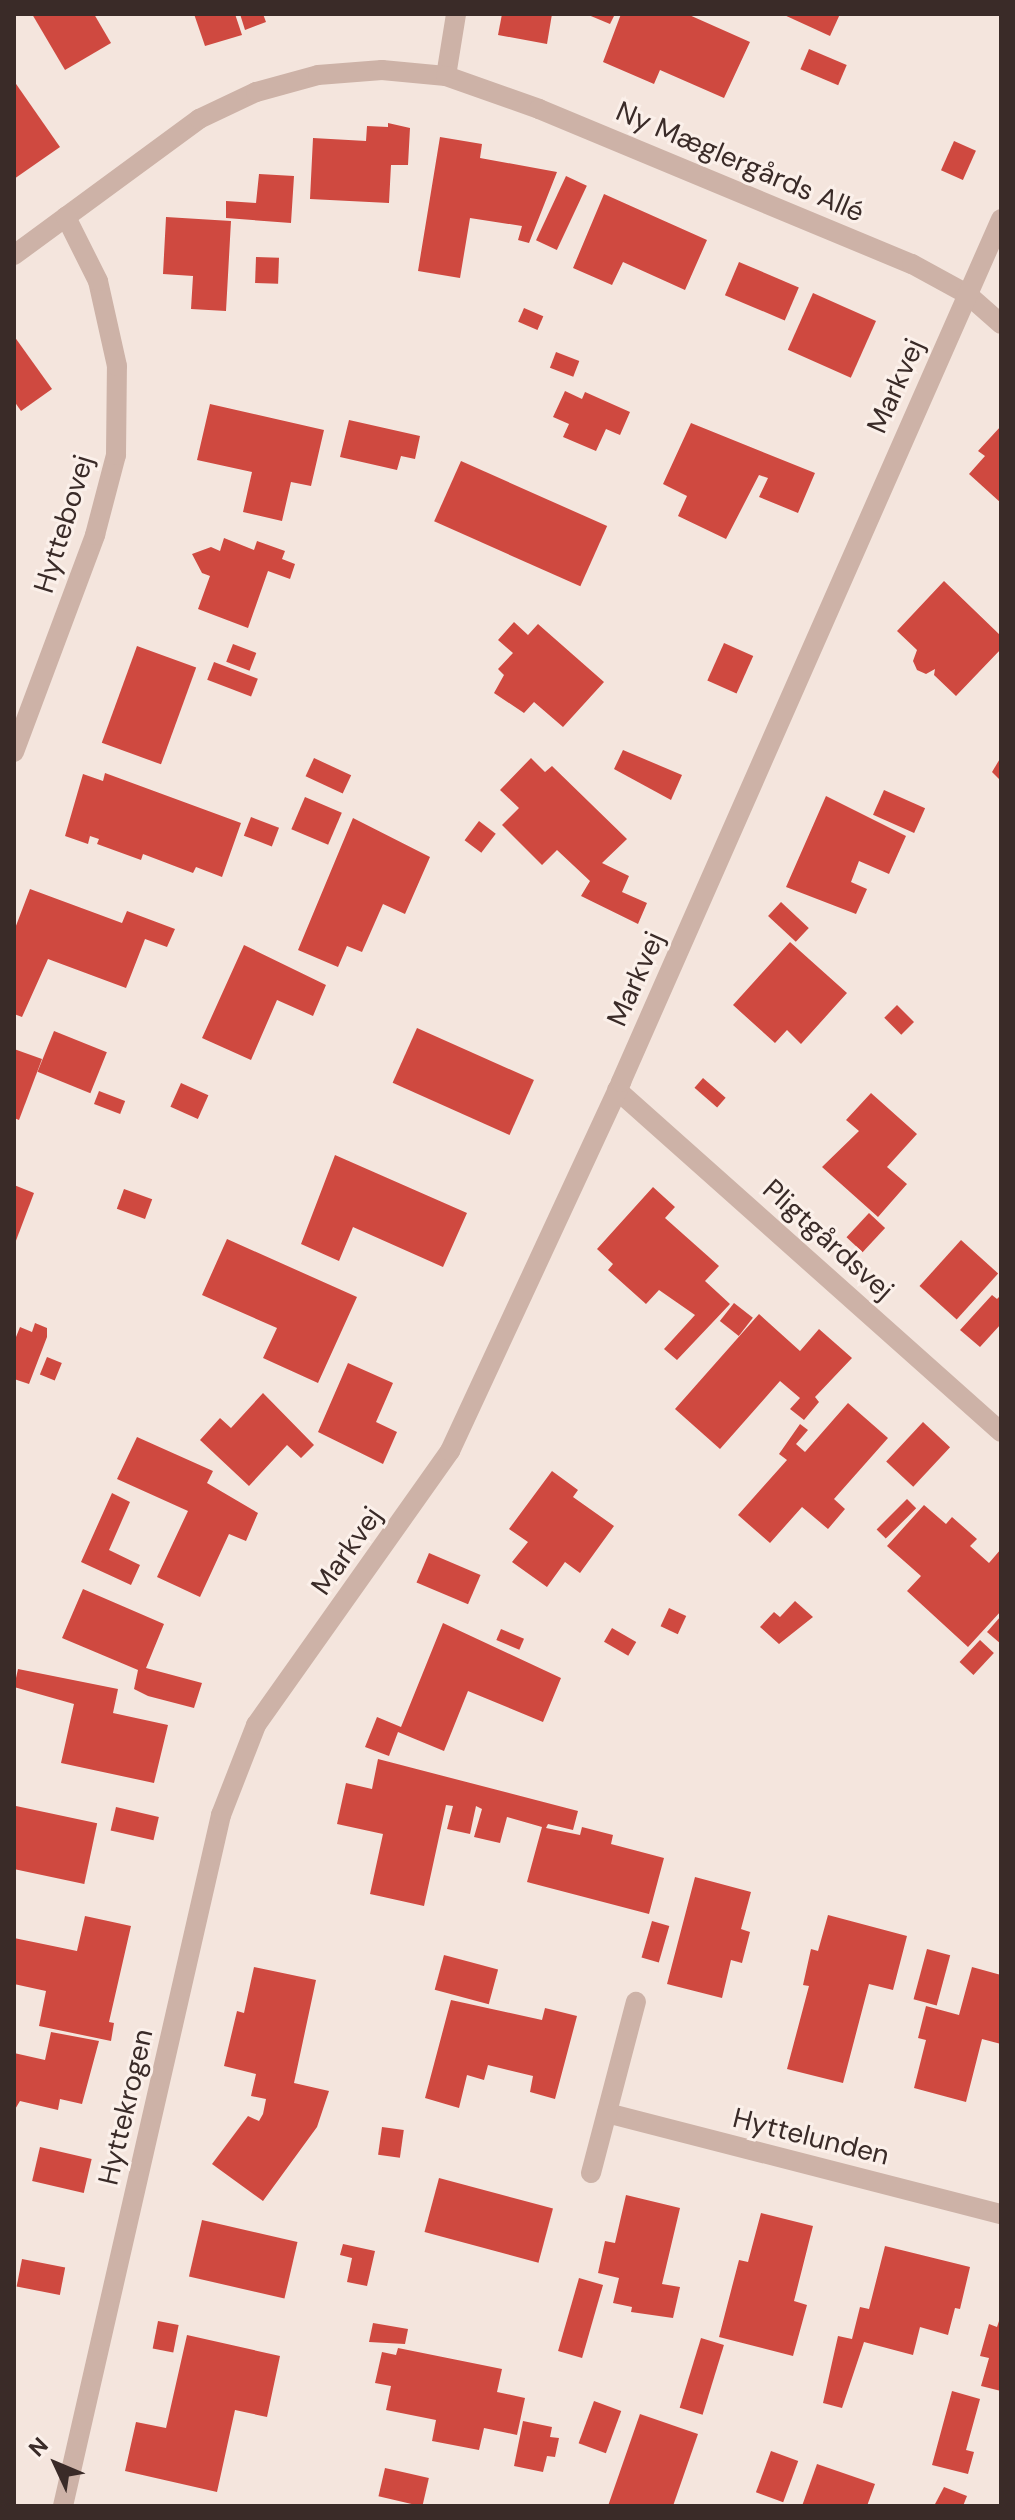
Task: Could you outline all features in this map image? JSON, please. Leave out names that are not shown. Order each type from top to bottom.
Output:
[{"type":"street","points":[[446,76],[456,14]]},
{"type":"street","name":"Ny Mæglergårds Allé","points":[[14,255],[199,119],[256,92],[318,75],[382,70],[446,76],[539,109],[912,264],[967,294],[1001,324]]},
{"type":"street","name":"Hyttebovej","points":[[14,752],[95,535],[116,455],[114,352],[98,281],[66,217]]},
{"type":"street","name":"Markvej","points":[[256,1725],[450,1451],[617,1090],[1001,219]]},
{"type":"street","name":"Pligtgårdsvej","points":[[617,1090],[1001,1432]]},
{"type":"street","name":"Hyttekrogen","points":[[63,2506],[221,1815],[256,1725]]},
{"type":"street","points":[[591,2173],[636,2002]]},
{"type":"street","name":"Hyttelunden","points":[[607,2113],[1001,2214]]},
{"type":"building","points":[[32,14],[94,14],[111,43],[65,70]]},
{"type":"building","points":[[194,14],[235,14],[242,35],[205,46]]},
{"type":"building","points":[[240,14],[263,14],[266,22],[245,30]]},
{"type":"building","points":[[502,14],[552,14],[547,44],[498,35]]},
{"type":"building","points":[[586,14],[615,14],[610,24]]},
{"type":"building","points":[[621,14],[687,14],[750,42],[724,98],[660,70],[654,84],[603,62]]},
{"type":"building","points":[[782,14],[840,14],[830,36]]},
{"type":"building","points":[[809,49],[847,65],[838,85],[800,69]]},
{"type":"building","points":[[14,81],[60,147],[14,179]]},
{"type":"building","points":[[388,123],[410,128],[408,165],[391,165],[389,203],[310,199],[313,138],[366,141],[367,126],[388,127]]},
{"type":"building","points":[[440,137],[482,144],[480,158],[557,172],[529,243],[518,240],[522,226],[470,218],[460,278],[418,271]]},
{"type":"building","points":[[954,141],[976,151],[963,180],[941,170]]},
{"type":"building","points":[[259,174],[294,176],[291,223],[226,218],[226,201],[256,203]]},
{"type":"building","points":[[566,176],[587,186],[557,250],[536,240]]},
{"type":"building","points":[[604,194],[707,240],[685,290],[623,262],[612,285],[573,268]]},
{"type":"building","points":[[166,217],[231,221],[226,311],[191,309],[193,276],[163,274]]},
{"type":"building","points":[[256,257],[279,258],[278,284],[255,283]]},
{"type":"building","points":[[739,262],[799,287],[785,321],[725,295]]},
{"type":"building","points":[[813,293],[876,321],[851,378],[788,350]]},
{"type":"building","points":[[524,308],[543,316],[537,330],[518,322]]},
{"type":"building","points":[[14,336],[52,389],[21,411],[14,401]]},
{"type":"building","points":[[556,352],[579,361],[573,377],[550,368]]},
{"type":"building","points":[[565,391],[582,399],[585,392],[630,412],[620,435],[606,429],[596,451],[563,437],[569,424],[553,417]]},
{"type":"building","points":[[210,404],[324,430],[311,486],[291,482],[282,521],[243,512],[252,472],[197,460]]},
{"type":"building","points":[[349,420],[420,436],[415,459],[401,456],[397,470],[340,457]]},
{"type":"building","points":[[691,423],[815,473],[798,513],[759,497],[768,478],[759,475],[726,539],[678,516],[687,496],[663,484]]},
{"type":"building","points":[[1001,426],[1001,503],[969,474],[985,456],[978,451]]},
{"type":"building","points":[[461,461],[607,526],[580,586],[434,521]]},
{"type":"building","points":[[224,538],[254,550],[257,541],[285,551],[282,559],[295,564],[290,579],[268,571],[248,628],[198,609],[210,576],[202,573],[192,554],[211,547],[220,551]]},
{"type":"building","points":[[944,581],[1001,636],[1001,649],[956,696],[934,675],[935,669],[926,674],[917,670],[913,661],[917,650],[897,631]]},
{"type":"building","points":[[514,622],[528,635],[538,624],[604,682],[563,727],[534,702],[524,713],[494,693],[504,675],[498,669],[513,653],[498,640]]},
{"type":"building","points":[[724,643],[753,656],[737,693],[707,680]]},
{"type":"building","points":[[233,644],[256,653],[250,671],[226,662]]},
{"type":"building","points":[[137,646],[196,668],[161,764],[102,743]]},
{"type":"building","points":[[214,662],[258,679],[251,697],[207,680]]},
{"type":"building","points":[[623,750],[682,775],[671,800],[614,769]]},
{"type":"building","points":[[1001,757],[1001,777],[999,779],[992,772]]},
{"type":"building","points":[[314,758],[351,775],[343,793],[306,776]]},
{"type":"building","points":[[531,758],[545,772],[552,766],[627,839],[602,863],[629,876],[622,892],[647,903],[638,924],[581,896],[590,881],[557,850],[542,865],[502,825],[519,808],[500,790]]},
{"type":"building","points":[[105,773],[241,823],[222,877],[196,867],[193,873],[143,854],[141,860],[97,844],[99,839],[90,836],[88,844],[65,836],[83,774],[103,781]]},
{"type":"building","points":[[884,790],[925,808],[914,833],[873,815]]},
{"type":"building","points":[[826,796],[906,836],[889,874],[859,861],[851,882],[867,889],[856,914],[786,887]]},
{"type":"building","points":[[305,797],[342,813],[328,845],[291,829]]},
{"type":"building","points":[[251,817],[279,828],[272,846],[244,836]]},
{"type":"building","points":[[353,818],[430,857],[405,914],[383,904],[362,952],[347,946],[338,967],[298,950]]},
{"type":"building","points":[[479,821],[496,834],[481,853],[465,840]]},
{"type":"building","points":[[30,889],[122,923],[127,911],[175,929],[167,947],[145,939],[126,988],[48,959],[22,1017],[14,1014],[14,931]]},
{"type":"building","points":[[781,902],[809,928],[796,942],[768,916]]},
{"type":"building","points":[[790,942],[847,993],[801,1044],[787,1030],[775,1043],[733,1005]]},
{"type":"building","points":[[244,945],[326,985],[313,1016],[277,1000],[251,1060],[202,1038]]},
{"type":"building","points":[[897,1005],[914,1022],[901,1035],[884,1018]]},
{"type":"building","points":[[417,1028],[534,1080],[510,1135],[393,1083]]},
{"type":"building","points":[[54,1031],[107,1052],[90,1093],[38,1072]]},
{"type":"building","points":[[14,1049],[42,1059],[19,1120],[14,1118]]},
{"type":"building","points":[[703,1078],[726,1098],[717,1107],[694,1088]]},
{"type":"building","points":[[181,1083],[208,1095],[198,1119],[170,1107]]},
{"type":"building","points":[[99,1091],[125,1101],[120,1114],[94,1104]]},
{"type":"building","points":[[871,1093],[917,1134],[887,1167],[907,1184],[878,1217],[822,1167],[859,1131],[846,1120]]},
{"type":"building","points":[[335,1155],[467,1213],[443,1267],[353,1227],[339,1261],[301,1244]]},
{"type":"building","points":[[14,1185],[34,1193],[14,1246]]},
{"type":"building","points":[[653,1187],[675,1207],[665,1218],[719,1266],[705,1281],[730,1304],[677,1360],[664,1349],[695,1315],[659,1290],[646,1304],[608,1270],[613,1264],[597,1249]]},
{"type":"building","points":[[124,1189],[152,1199],[145,1219],[117,1209]]},
{"type":"building","points":[[869,1213],[885,1228],[863,1252],[846,1237]]},
{"type":"building","points":[[227,1239],[357,1297],[318,1383],[263,1358],[277,1328],[202,1295]]},
{"type":"building","points":[[961,1240],[998,1273],[957,1320],[920,1286]]},
{"type":"building","points":[[992,1295],[997,1299],[1001,1295],[1001,1324],[980,1347],[960,1330]]},
{"type":"building","points":[[734,1303],[753,1318],[739,1336],[720,1321]]},
{"type":"building","points":[[759,1314],[800,1351],[819,1329],[852,1358],[815,1397],[819,1402],[804,1420],[790,1409],[800,1398],[780,1381],[720,1449],[675,1409]]},
{"type":"building","points":[[35,1323],[47,1328],[47,1337],[29,1384],[14,1379],[14,1342],[20,1327],[32,1332]]},
{"type":"building","points":[[47,1357],[62,1363],[55,1381],[40,1375]]},
{"type":"building","points":[[348,1363],[393,1383],[376,1422],[397,1432],[383,1464],[318,1432]]},
{"type":"building","points":[[263,1393],[314,1445],[301,1458],[287,1445],[249,1486],[200,1440],[220,1418],[231,1428]]},
{"type":"building","points":[[848,1403],[888,1438],[834,1499],[845,1509],[828,1529],[802,1507],[770,1543],[738,1515],[787,1460],[779,1454],[800,1424],[808,1430],[796,1444],[805,1452]]},
{"type":"building","points":[[923,1422],[950,1447],[913,1487],[886,1461]]},
{"type":"building","points":[[137,1437],[213,1471],[207,1483],[258,1513],[246,1541],[229,1534],[200,1597],[157,1577],[188,1511],[117,1479]]},
{"type":"building","points":[[552,1471],[578,1490],[573,1497],[614,1526],[580,1573],[565,1562],[547,1587],[512,1562],[528,1542],[509,1529]]},
{"type":"building","points":[[112,1493],[130,1502],[109,1550],[140,1565],[131,1585],[81,1562]]},
{"type":"building","points":[[907,1499],[916,1508],[886,1539],[877,1529]]},
{"type":"building","points":[[924,1505],[946,1524],[952,1517],[977,1539],[970,1546],[989,1563],[1001,1549],[1001,1611],[968,1647],[907,1591],[921,1576],[887,1546]]},
{"type":"building","points":[[429,1553],[481,1575],[468,1604],[416,1582]]},
{"type":"building","points":[[83,1589],[164,1624],[146,1668],[202,1683],[194,1708],[148,1696],[134,1689],[138,1670],[62,1638]]},
{"type":"building","points":[[795,1601],[813,1617],[779,1644],[760,1627],[774,1612],[780,1617]]},
{"type":"building","points":[[669,1608],[686,1616],[678,1634],[661,1626]]},
{"type":"building","points":[[1001,1616],[1001,1644],[987,1632]]},
{"type":"building","points":[[443,1623],[561,1678],[543,1722],[468,1691],[444,1751],[398,1732],[389,1756],[365,1747],[377,1717],[401,1727]]},
{"type":"building","points":[[612,1628],[636,1642],[628,1656],[604,1642]]},
{"type":"building","points":[[501,1629],[524,1639],[519,1650],[496,1640]]},
{"type":"building","points":[[980,1640],[994,1653],[973,1675],[960,1662]]},
{"type":"building","points":[[18,1669],[118,1689],[113,1713],[168,1725],[154,1783],[61,1763],[74,1704],[14,1687]]},
{"type":"building","points":[[378,1759],[578,1811],[573,1830],[548,1824],[546,1828],[580,1835],[582,1827],[613,1835],[611,1844],[664,1858],[649,1914],[527,1882],[542,1827],[507,1817],[500,1843],[474,1837],[482,1809],[476,1806],[470,1834],[447,1829],[453,1806],[446,1805],[424,1906],[370,1894],[383,1834],[337,1824],[346,1783],[372,1789]]},
{"type":"building","points":[[16,1806],[97,1823],[84,1884],[14,1869]]},
{"type":"building","points":[[116,1807],[159,1817],[153,1840],[111,1830]]},
{"type":"building","points":[[695,1877],[751,1892],[741,1929],[750,1932],[742,1963],[731,1960],[722,1998],[667,1984]]},
{"type":"building","points":[[828,1915],[907,1936],[893,1990],[869,1984],[843,2083],[787,2069],[809,1986],[803,1985],[811,1949],[818,1951]]},
{"type":"building","points":[[85,1916],[131,1926],[109,2022],[114,2023],[111,2041],[39,2026],[46,1991],[14,1984],[14,1938],[77,1951]]},
{"type":"building","points":[[652,1921],[669,1926],[659,1962],[642,1958]]},
{"type":"building","points":[[927,1949],[950,1955],[937,2005],[914,1999]]},
{"type":"building","points":[[444,1955],[498,1969],[489,2004],[435,1990]]},
{"type":"building","points":[[254,1967],[316,1980],[294,2083],[329,2091],[317,2127],[263,2201],[212,2164],[248,2116],[259,2121],[263,2114],[266,2099],[251,2096],[256,2074],[224,2066],[237,2011],[244,2013]]},
{"type":"building","points":[[972,1967],[1001,1975],[1001,2044],[982,2039],[966,2102],[914,2088],[926,2040],[918,2038],[926,2006],[959,2015]]},
{"type":"building","points":[[451,2000],[542,2020],[545,2008],[577,2016],[555,2099],[530,2092],[533,2076],[488,2065],[484,2080],[467,2075],[459,2108],[425,2098]]},
{"type":"building","points":[[51,2032],[99,2041],[82,2104],[60,2099],[58,2110],[20,2101],[14,2111],[14,2053],[45,2060]]},
{"type":"building","points":[[382,2127],[404,2130],[400,2158],[378,2155]]},
{"type":"building","points":[[40,2147],[92,2159],[84,2193],[32,2181]]},
{"type":"building","points":[[439,2178],[553,2209],[538,2263],[425,2232]]},
{"type":"building","points":[[626,2195],[680,2208],[662,2284],[680,2287],[673,2318],[631,2312],[632,2307],[613,2303],[619,2278],[598,2273],[605,2241],[615,2243]]},
{"type":"building","points":[[761,2213],[813,2226],[794,2301],[807,2305],[793,2356],[719,2337],[739,2260],[748,2262]]},
{"type":"building","points":[[202,2220],[297,2242],[284,2299],[189,2277]]},
{"type":"building","points":[[343,2244],[375,2251],[367,2286],[347,2282],[352,2258],[340,2255]]},
{"type":"building","points":[[885,2246],[970,2267],[960,2309],[955,2308],[948,2335],[920,2327],[913,2355],[864,2342],[842,2408],[823,2403],[838,2336],[852,2339],[860,2307],[869,2309]]},
{"type":"building","points":[[22,2259],[65,2267],[60,2295],[17,2286]]},
{"type":"building","points":[[579,2278],[603,2285],[582,2358],[558,2351]]},
{"type":"building","points":[[1001,2315],[1001,2391],[981,2386],[989,2358],[980,2356],[989,2324],[997,2327]]},
{"type":"building","points":[[158,2321],[179,2325],[173,2352],[153,2348]]},
{"type":"building","points":[[373,2323],[408,2329],[405,2344],[369,2342]]},
{"type":"building","points":[[187,2335],[280,2356],[267,2417],[235,2410],[217,2492],[125,2471],[136,2422],[166,2428]]},
{"type":"building","points":[[701,2338],[724,2345],[703,2415],[680,2408]]},
{"type":"building","points":[[398,2348],[502,2369],[497,2392],[525,2398],[517,2435],[484,2428],[479,2450],[432,2441],[436,2420],[386,2410],[391,2386],[375,2383],[382,2352],[396,2355]]},
{"type":"building","points":[[952,2391],[980,2399],[966,2450],[974,2452],[968,2474],[932,2465]]},
{"type":"building","points":[[594,2401],[621,2411],[606,2453],[579,2443]]},
{"type":"building","points":[[640,2414],[698,2434],[673,2506],[608,2506]]},
{"type":"building","points":[[523,2421],[552,2427],[550,2437],[559,2438],[555,2457],[547,2456],[543,2472],[514,2466]]},
{"type":"building","points":[[771,2451],[798,2461],[783,2502],[756,2492]]},
{"type":"building","points":[[817,2464],[875,2484],[867,2506],[802,2506]]},
{"type":"building","points":[[385,2468],[429,2478],[422,2506],[378,2496]]},
{"type":"building","points":[[944,2487],[967,2496],[963,2506],[934,2506]]}]
